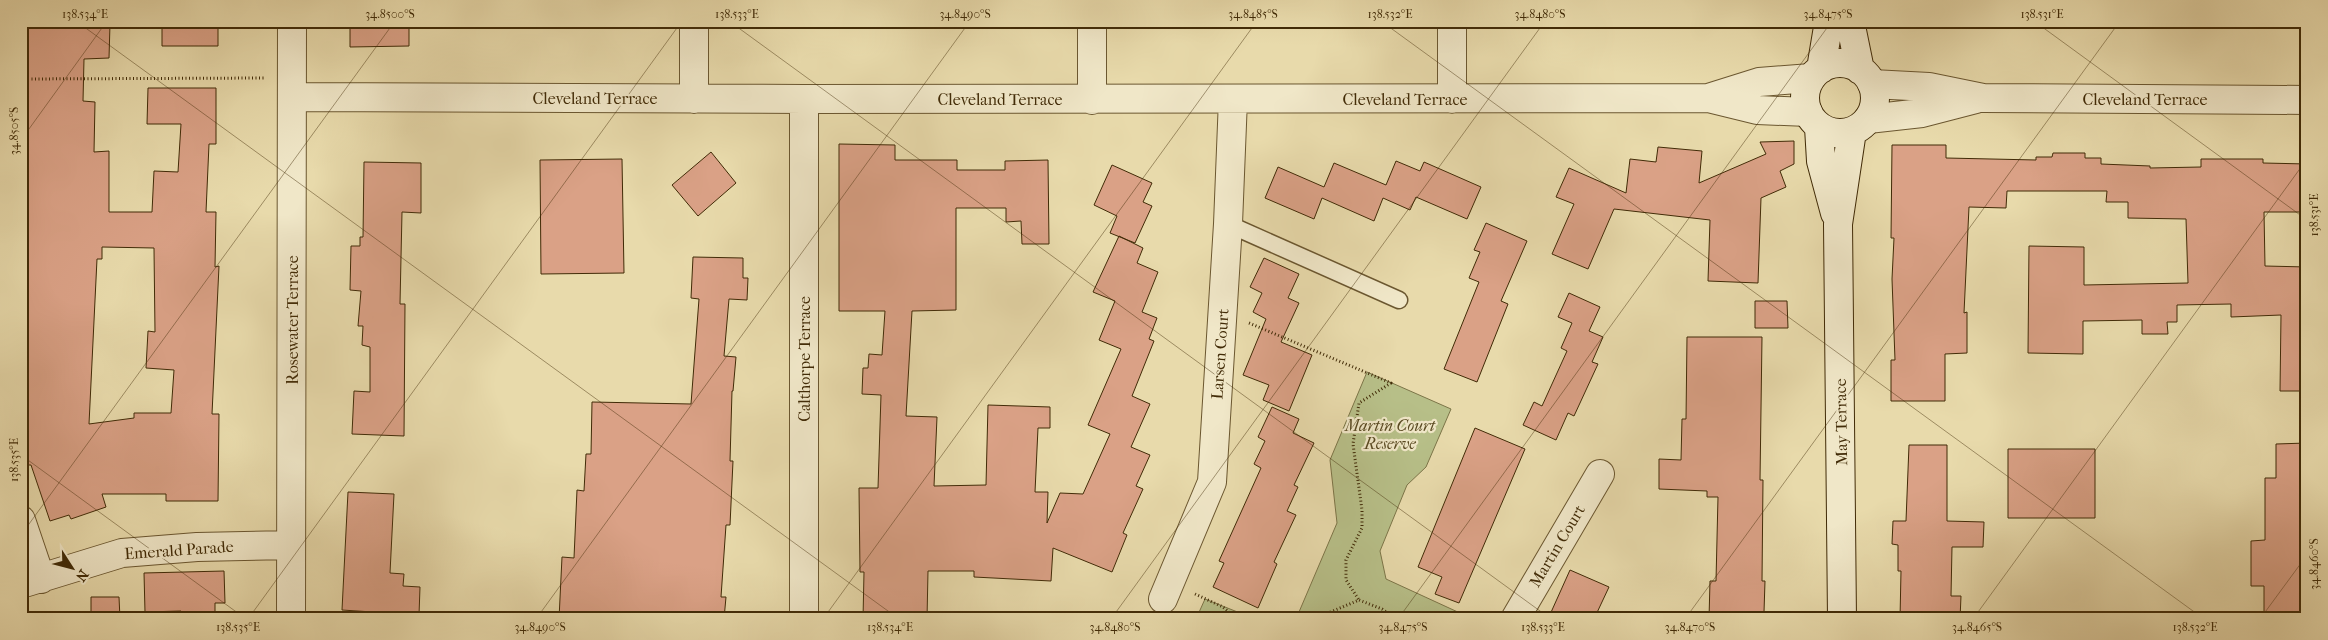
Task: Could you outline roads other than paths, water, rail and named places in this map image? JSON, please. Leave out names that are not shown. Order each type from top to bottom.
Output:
[{"type":"street","name":"Rosewater Terrace","points":[[291,619],[292,21]]},
{"type":"street","points":[[694,21],[694,99]]},
{"type":"street","points":[[1092,21],[1092,100]]},
{"type":"street","points":[[1452,21],[1452,99]]},
{"type":"street","points":[[1829,21],[1816,73],[1806,89],[1805,101],[1813,119],[1829,132],[1840,134],[1860,125],[1875,102],[1850,21]]},
{"type":"street","points":[[1816,73],[1841,63],[1866,77]]},
{"type":"street","name":"Cleveland Terrace","points":[[1708,98],[1759,82],[1816,73]]},
{"type":"street","name":"Cleveland Terrace","points":[[1866,77],[1982,98],[2307,100]]},
{"type":"street","name":"Cleveland Terrace","points":[[292,87],[694,99],[1708,98],[1757,110],[1813,119]]},
{"type":"street","name":"Cleveland Terrace","points":[[1860,125],[1922,113],[1982,98]]},
{"type":"street","name":"Calthorpe Terrace","points":[[804,99],[804,619]]},
{"type":"street","name":"Larsen Court","points":[[1175,595],[1212,482],[1228,224],[1233,99]]},
{"type":"street","name":"May Terrace","points":[[1813,119],[1821,161],[1838,224]]},
{"type":"street","name":"May Terrace","points":[[1842,619],[1838,224],[1860,125]]},
{"type":"street","name":"Martin Court","points":[[1515,619],[1600,474]]},
{"type":"street","name":"Emerald Parade","points":[[21,520],[31,582],[122,553],[197,547],[291,546]]},
{"type":"lane","points":[[1228,224],[1399,300]]},
{"type":"park label","name":"Martin Court Reserve","points":[[1390,434]]}]
